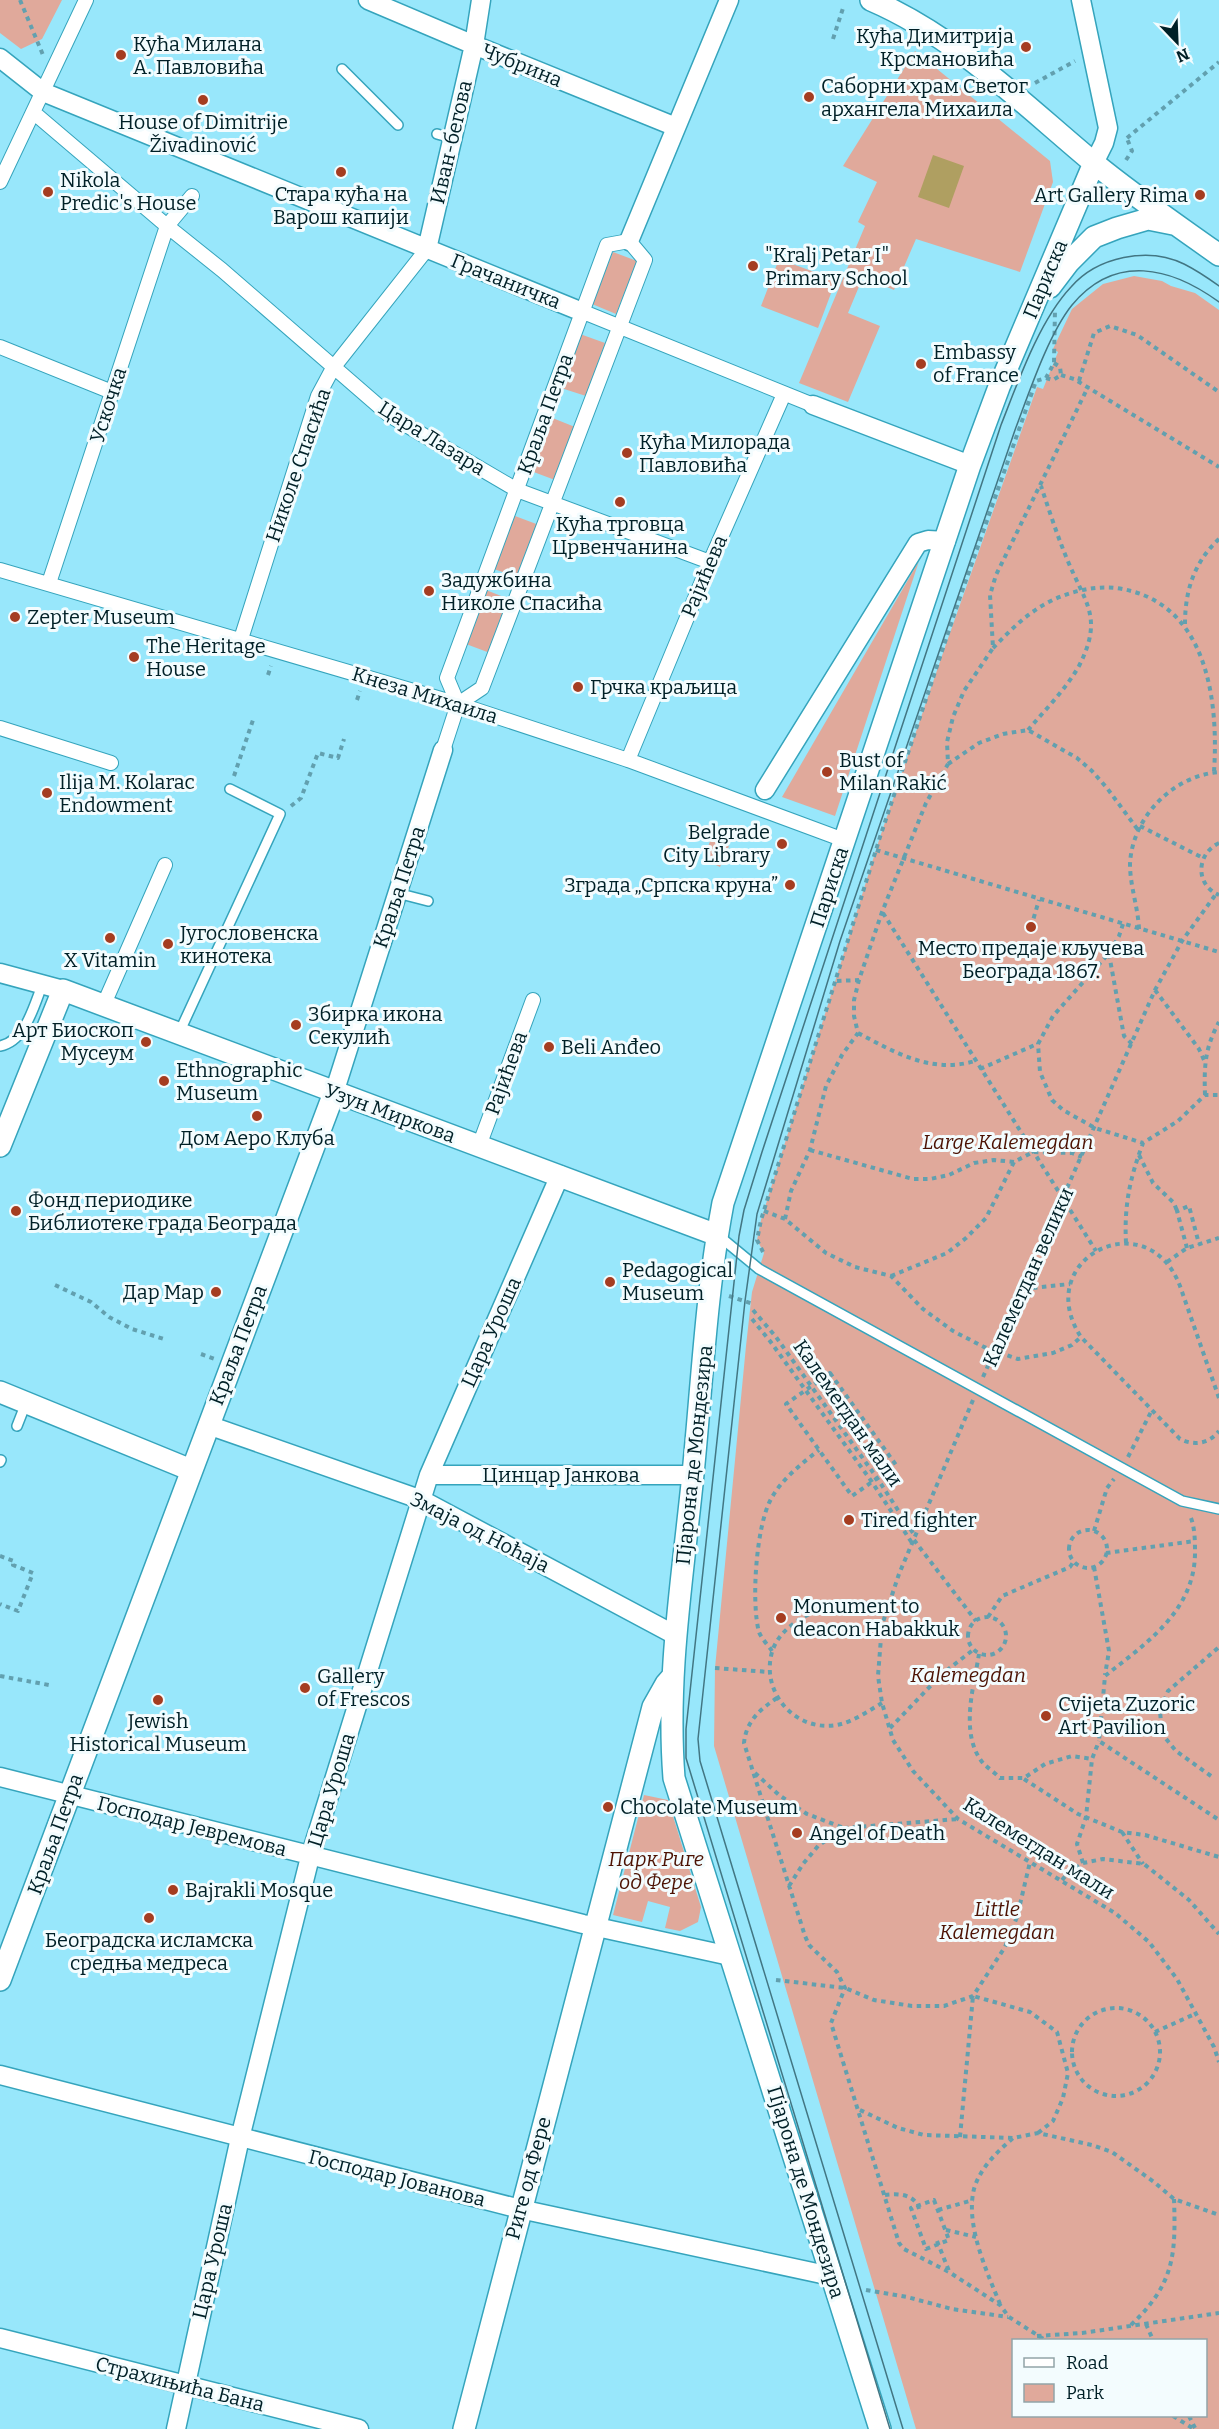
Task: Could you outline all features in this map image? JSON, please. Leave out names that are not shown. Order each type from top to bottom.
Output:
[{"type":"street","points":[[0,182],[86,0]]},
{"type":"street","name":"Чубрина","points":[[368,0],[676,127]]},
{"type":"street","name":"Иван-бегова","points":[[427,249],[450,137],[474,45],[481,0]]},
{"type":"street","points":[[628,241],[729,0]]},
{"type":"street","points":[[871,0],[921,25],[960,51],[1000,82],[1094,163],[1219,255]]},
{"type":"street","points":[[1081,0],[1108,128],[1104,143],[1094,163]]},
{"type":"street","points":[[0,58],[43,92]]},
{"type":"street","name":"Грачаничка","points":[[43,92],[784,394],[970,465]]},
{"type":"street","name":"Цара Лазара","points":[[33,112],[389,414],[517,490],[710,561]]},
{"type":"street","name":"Париска","points":[[717,1235],[723,1203],[970,465],[999,387],[1094,163]]},
{"type":"street","points":[[167,226],[192,196]]},
{"type":"street","points":[[1031,311],[1069,262],[1094,237],[1148,219],[1177,225]]},
{"type":"street","name":"Ускочка","points":[[49,583],[167,226]]},
{"type":"street","name":"Краља Петра","points":[[0,1980],[334,1093],[458,704],[482,688],[645,260],[628,241],[607,245],[578,310],[517,490],[447,678],[458,704]]},
{"type":"street","name":"Николе Спасића","points":[[241,639],[318,396],[333,368],[427,249]]},
{"type":"street","points":[[0,347],[112,392]]},
{"type":"street","name":"Рајићева","points":[[627,760],[710,561],[784,394]]},
{"type":"street","points":[[765,790],[918,543],[928,540],[946,541]]},
{"type":"street","name":"Кнеза Михаила","points":[[0,570],[458,704],[627,760],[844,840]]},
{"type":"street","points":[[0,728],[111,764]]},
{"type":"street","points":[[104,1004],[165,865]]},
{"type":"street","points":[[0,973],[63,990],[0,1146]]},
{"type":"street","name":"Узун Миркова","points":[[63,990],[717,1235]]},
{"type":"street","name":"Рајићева","points":[[479,1146],[533,1000]]},
{"type":"street","name":"Цара Уроша","points":[[176,2429],[240,2138],[310,1857],[429,1475],[560,1175]]},
{"type":"street","name":"Пјарона де Мондезира","points":[[717,1235],[675,1635],[671,1743],[674,1778],[880,2429]]},
{"type":"street","points":[[0,1392],[191,1470]]},
{"type":"street","name":"Змаја од Ноћаја","points":[[208,1425],[422,1500],[675,1635]]},
{"type":"street","name":"Цинцар Јанкова","points":[[429,1475],[693,1475]]},
{"type":"street","points":[[673,1676],[653,1707],[595,1926],[730,1956]]},
{"type":"street","name":"Господар Јевремова","points":[[0,1777],[258,1841],[310,1857],[595,1926]]},
{"type":"street","name":"Риге од Фере","points":[[464,2429],[595,1926]]},
{"type":"street","name":"Господар Јованова","points":[[0,2075],[520,2209],[831,2276]]},
{"type":"street","name":"Страхињића Бана","points":[[0,2338],[359,2429]]},
{"type":"lane","points":[[342,69],[399,124]]},
{"type":"lane","points":[[179,1033],[280,814],[230,789]]},
{"type":"lane","points":[[397,893],[428,901]]},
{"type":"lane","points":[[0,1046],[10,1043],[22,1033],[43,983]]},
{"type":"lane","name":"Калемегдан велики","points":[[717,1235],[759,1269],[978,1389]]},
{"type":"lane","points":[[978,1389],[1182,1501],[1219,1509]]},
{"type":"lane","points":[[17,1426],[26,1403]]},
{"type":"path","points":[[20,0],[51,74]]},
{"type":"path","points":[[833,39],[844,5]]},
{"type":"path","points":[[1035,83],[1073,62],[1093,58]]},
{"type":"path","points":[[1127,138],[1219,62]]},
{"type":"path","points":[[1046,378],[1054,363],[1056,333],[1054,298]]},
{"type":"path","points":[[1076,380],[1094,333],[1110,326],[1137,335],[1219,392]]},
{"type":"path","points":[[1054,363],[1060,367],[1061,375]]},
{"type":"path","points":[[759,1269],[764,1253],[757,1240],[764,1211],[876,850],[958,603],[1036,381],[1046,378],[1053,380],[1061,375]]},
{"type":"path","points":[[1061,375],[1076,380],[1219,466]]},
{"type":"path","points":[[993,648],[990,595],[996,575],[1088,387]]},
{"type":"path","points":[[1028,730],[1078,668],[1088,647],[1091,627],[1090,612],[1067,560],[1041,486]]},
{"type":"path","points":[[1185,625],[1186,602],[1191,578],[1204,554],[1219,539]]},
{"type":"path","points":[[948,764],[948,742],[953,717],[964,691],[993,648],[1035,610],[1082,590],[1103,586],[1146,596],[1168,610],[1185,625],[1205,664],[1214,693],[1216,772],[1179,785],[1165,795],[1152,807],[1139,828],[1132,849],[1130,866],[1139,929]]},
{"type":"path","points":[[230,789],[254,717]]},
{"type":"path","points":[[786,1219],[791,1191],[810,1150],[826,1086],[842,1056],[858,1033],[854,1016],[854,1000],[882,912],[926,803],[948,764],[979,743],[1003,734],[1028,730],[1060,747],[1084,764],[1107,788],[1139,828],[1203,858],[1219,843]]},
{"type":"path","points":[[301,798],[318,753],[338,758],[344,740]]},
{"type":"path","points":[[876,850],[1219,952]]},
{"type":"path","name":"Калемегдан велики","points":[[978,1389],[1155,990],[1182,942],[1217,895],[1202,879],[1203,858]]},
{"type":"path","points":[[1031,927],[1038,900]]},
{"type":"path","points":[[882,912],[1096,1251]]},
{"type":"path","points":[[1123,924],[1108,954],[1053,1016],[1038,1044],[1040,1072],[1052,1100],[1063,1110],[1095,1128],[1143,1143]]},
{"type":"path","points":[[1108,954],[1124,1036],[1132,1044]]},
{"type":"path","points":[[837,981],[859,980]]},
{"type":"path","points":[[1155,990],[1199,1049],[1204,1060]]},
{"type":"path","points":[[1205,1095],[1204,1060],[1209,1041],[1219,1022]]},
{"type":"path","points":[[858,1033],[904,1055],[938,1066],[950,1067],[975,1061]]},
{"type":"path","points":[[980,1069],[1038,1044]]},
{"type":"path","points":[[1126,1243],[1127,1194],[1143,1143],[1178,1121],[1205,1095],[1219,1095]]},
{"type":"path","points":[[1087,1145],[1095,1148]]},
{"type":"path","points":[[810,1150],[913,1179],[930,1179],[974,1163],[994,1160],[1014,1162],[1033,1152],[1072,1153],[1082,1157]]},
{"type":"path","points":[[1139,1154],[1154,1183],[1174,1203],[1187,1248]]},
{"type":"path","points":[[891,1276],[947,1253],[966,1238],[986,1218],[1014,1162]]},
{"type":"path","points":[[1177,1210],[1184,1210],[1190,1206],[1196,1243]]},
{"type":"path","points":[[764,1211],[786,1219],[826,1253],[855,1267],[891,1276],[923,1309],[953,1331],[995,1351],[1018,1359],[1038,1357],[1072,1345],[1081,1337]]},
{"type":"path","points":[[1167,1262],[1196,1243],[1219,1238]]},
{"type":"path","points":[[1219,1398],[1178,1279],[1167,1262],[1146,1247],[1126,1243],[1108,1245],[1096,1251],[1076,1271],[1067,1298],[1073,1325],[1081,1337],[1180,1439],[1202,1443],[1219,1431]]},
{"type":"path","points":[[1024,1289],[1070,1284]]},
{"type":"path","points":[[55,1285],[91,1302],[109,1317],[132,1329],[167,1340]]},
{"type":"path","name":"Калемегдан мали","points":[[753,1310],[776,1337],[877,1478],[914,1540]]},
{"type":"path","name":"Калемегдан мали","points":[[752,1319],[914,1540]]},
{"type":"path","points":[[830,1373],[896,1465],[852,1496],[786,1404],[811,1387],[830,1373]]},
{"type":"path","name":"Калемегдан мали","points":[[978,1389],[887,1606],[879,1645],[878,1676],[882,1703],[894,1740],[913,1771],[958,1819],[1115,1913],[1149,1941],[1177,1979],[1197,2013],[1216,2046],[1219,2062]]},
{"type":"path","points":[[772,1651],[760,1634],[756,1611],[762,1520],[771,1498],[788,1477],[819,1450]]},
{"type":"path","points":[[1105,1676],[1171,1620],[1190,1587],[1195,1565],[1195,1541],[1192,1520],[1182,1501]]},
{"type":"path","points":[[1086,1530],[1100,1534],[1107,1546],[1106,1553],[1102,1561],[1094,1566],[1083,1567],[1074,1562],[1070,1556],[1070,1542],[1080,1532],[1086,1530]]},
{"type":"path","points":[[914,1540],[976,1621]]},
{"type":"path","points":[[1106,1553],[1195,1541]]},
{"type":"path","points":[[0,1556],[14,1561],[13,1565],[33,1573],[18,1611],[0,1604]]},
{"type":"path","points":[[988,1617],[1002,1596],[1070,1567],[1074,1562]]},
{"type":"path","points":[[1083,1863],[1077,1844],[1086,1817],[1092,1759],[1099,1741],[1109,1651],[1094,1566]]},
{"type":"path","points":[[882,1703],[841,1724],[819,1726],[801,1720],[783,1706],[777,1698],[769,1672],[772,1651],[789,1627],[810,1613],[841,1604],[887,1606]]},
{"type":"path","points":[[988,1617],[995,1619],[1004,1628],[1006,1641],[998,1652],[986,1656],[974,1650],[968,1638],[968,1632],[976,1621],[988,1617]]},
{"type":"path","points":[[1211,1776],[1176,1752],[1162,1734],[1160,1711],[1168,1691],[1219,1647]]},
{"type":"path","points":[[890,1728],[942,1674],[974,1650]]},
{"type":"path","points":[[979,1654],[971,1707],[971,1739],[982,1762],[1000,1778],[1024,1778],[1086,1817],[1122,1832],[1145,1835],[1219,1857]]},
{"type":"path","points":[[716,1668],[769,1672]]},
{"type":"path","points":[[0,1676],[50,1685]]},
{"type":"path","points":[[777,1698],[765,1706],[752,1720],[745,1730],[744,1743],[809,1945],[837,1972],[845,1988],[831,2023],[899,2243],[904,2249],[949,2272],[1000,2305]]},
{"type":"path","points":[[1099,1741],[1219,1820]]},
{"type":"path","points":[[1024,1778],[1045,1764],[1072,1756],[1092,1759]]},
{"type":"path","points":[[754,1773],[779,1795],[807,1814],[844,1828],[958,1819]]},
{"type":"path","points":[[789,1886],[802,1863],[818,1846],[844,1828]]},
{"type":"path","points":[[1122,1832],[1144,1864],[1188,1900],[1219,1934]]},
{"type":"path","points":[[1062,1881],[1068,1873],[1083,1863],[1103,1859],[1144,1864]]},
{"type":"path","points":[[960,2137],[973,1996],[1005,1947],[1017,1917],[1030,1862]]},
{"type":"path","points":[[776,1980],[845,1988],[874,2000],[912,2006],[944,2006],[973,1996],[1029,2012],[1058,2032],[1068,2073],[1063,2098],[1053,2121],[1038,2133]]},
{"type":"path","points":[[1119,2008],[1134,2012],[1146,2020],[1155,2032],[1159,2046],[1159,2061],[1153,2075],[1143,2087],[1130,2094],[1115,2096],[1102,2094],[1082,2080],[1075,2069],[1072,2055],[1073,2040],[1085,2021],[1104,2009],[1119,2008]]},
{"type":"path","points":[[1155,2032],[1197,2013]]},
{"type":"path","points":[[1068,2073],[1075,2069]]},
{"type":"path","points":[[859,2110],[898,2128],[924,2135],[1013,2138],[1038,2133],[1092,2145],[1112,2152],[1174,2199],[1219,2215]]},
{"type":"path","points":[[1013,2138],[983,2170],[974,2188],[976,2237],[980,2254],[1000,2305],[1009,2317],[1043,2339]]},
{"type":"path","points":[[885,2195],[904,2195],[914,2200],[919,2207]]},
{"type":"path","points":[[1131,2325],[1159,2294],[1166,2279],[1173,2257],[1174,2199]]},
{"type":"path","points":[[934,2200],[949,2240],[938,2242],[926,2249],[911,2208],[919,2207],[934,2200]]},
{"type":"path","points":[[938,2210],[973,2200]]},
{"type":"path","points":[[945,2229],[976,2237]]},
{"type":"path","points":[[938,2242],[949,2272]]},
{"type":"path","points":[[866,2290],[907,2297],[952,2309],[1009,2317]]},
{"type":"path","points":[[1036,2336],[1146,2325],[1219,2313]]},
{"type":"path","points":[[1146,2325],[1153,2339]]},
{"type":"path","points":[[1176,2417],[1195,2429]]},
{"type":"green space","points":[[0,0],[62,0],[42,39],[21,49],[0,33]]},
{"type":"green space","points":[[915,51],[1050,161],[1053,182],[1020,272],[916,239],[894,290],[863,277],[848,313],[880,326],[848,402],[799,383],[865,226],[858,222],[877,182],[843,166]]},
{"type":"green space","points":[[613,252],[637,261],[616,314],[592,304]]},
{"type":"green space","points":[[779,259],[836,280],[818,328],[761,306]]},
{"type":"green space","name":"Kalemegdan","points":[[1134,276],[1162,281],[1195,293],[1219,310],[1219,2429],[916,2429],[714,1746],[715,1668],[752,1292],[764,1253],[757,1240],[761,1220],[880,837],[1037,387],[1043,389],[1058,352],[1053,349],[1072,309],[1103,284]]},
{"type":"green space","points":[[580,334],[605,343],[586,396],[561,388]]},
{"type":"green space","points":[[550,417],[575,427],[555,480],[531,471]]},
{"type":"green space","points":[[515,516],[539,525],[519,578],[494,569]]},
{"type":"green space","points":[[919,561],[835,816],[782,797]]},
{"type":"green space","points":[[486,590],[511,600],[490,653],[466,644]]},
{"type":"green space","points":[[711,839],[729,846],[720,867],[703,859]]},
{"type":"green space","name":"Парк Риге од Фере","points":[[644,1795],[668,1800],[701,1907],[698,1922],[680,1931],[665,1928],[670,1907],[648,1901],[642,1922],[613,1915]]},
{"type":"shaded area","points":[[933,155],[964,166],[949,208],[918,197]]},
{"type":"tram line","points":[[890,2429],[686,1758],[686,1729],[739,1236],[744,1210],[762,1152],[1001,425],[1039,334],[1071,287],[1095,268],[1109,262],[1139,255],[1170,259],[1188,266],[1219,286]]},
{"type":"tram line","points":[[903,2429],[700,1761],[698,1739],[745,1301],[757,1214],[840,941],[1015,430],[1055,332],[1072,305],[1089,289],[1106,278],[1125,272],[1144,271],[1182,280],[1219,302]]},
{"type":"place","name":"Кућа Димитрија Крсмановића","points":[[1026,47]]},
{"type":"place","name":"Кућа Милана А. Павловића","points":[[121,55]]},
{"type":"place","name":"Саборни храм Светог архангела Михаила","points":[[809,97]]},
{"type":"place","name":"House of Dimitrije Živadinović","points":[[203,100]]},
{"type":"place","name":"Стара кућа на Варош капији","points":[[341,172]]},
{"type":"place","name":"Nikola Predic's House","points":[[48,192]]},
{"type":"place","name":"Art Gallery Rima","points":[[1200,195]]},
{"type":"place","name":"\"Kralj Petar I\" Primary School","points":[[753,266]]},
{"type":"place","name":"Embassy of France","points":[[921,364]]},
{"type":"place","name":"Кућа Милорада Павловића","points":[[627,453]]},
{"type":"place","name":"Кућа трговца Црвенчанина","points":[[620,502]]},
{"type":"place","name":"Задужбина Николе Спасића","points":[[429,591]]},
{"type":"place","name":"Zepter Museum","points":[[15,617]]},
{"type":"place","name":"The Heritage House","points":[[134,657]]},
{"type":"place","name":"Грчка краљица","points":[[578,687]]},
{"type":"place","name":"Bust of Milan Rakić","points":[[827,772]]},
{"type":"place","name":"Ilija M. Kolarac Endowment","points":[[47,793]]},
{"type":"place","name":"Belgrade City Library","points":[[782,844]]},
{"type":"place","name":"Зграда „Српска круна”","points":[[790,885]]},
{"type":"place","name":"Место предаје кључева Београда 1867.","points":[[1031,927]]},
{"type":"place","name":"X Vitamin","points":[[110,938]]},
{"type":"place","name":"Југословенска кинотека","points":[[168,944]]},
{"type":"place","name":"Збирка икона Секулић","points":[[296,1025]]},
{"type":"place","name":"Арт Биоскоп Мусеум","points":[[146,1042]]},
{"type":"place","name":"Beli Anđeo","points":[[549,1047]]},
{"type":"place","name":"Ethnographic Museum","points":[[164,1081]]},
{"type":"place","name":"Дом Аеро Клуба","points":[[257,1116]]},
{"type":"place","name":"Фонд периодике Библиотеке града Београда","points":[[16,1211]]},
{"type":"place","name":"Pedagogical Museum","points":[[610,1282]]},
{"type":"place","name":"Дар Мар","points":[[216,1292]]},
{"type":"place","name":"Tired fighter","points":[[849,1520]]},
{"type":"place","name":"Monument to deacon Habakkuk","points":[[781,1618]]},
{"type":"place","name":"Gallery of Frescos","points":[[305,1688]]},
{"type":"place","name":"Jewish Historical Museum","points":[[158,1700]]},
{"type":"place","name":"Cvijeta Zuzoric Art Pavilion","points":[[1046,1716]]},
{"type":"place","name":"Chocolate Museum","points":[[608,1807]]},
{"type":"place","name":"Angel of Death","points":[[797,1833]]},
{"type":"place","name":"Bajrakli Mosque","points":[[173,1890]]},
{"type":"place","name":"Београдска исламска средња медреса","points":[[149,1918]]},
{"type":"park label","name":"Large Kalemegdan","points":[[1008,1142]]},
{"type":"park label","name":"Little Kalemegdan","points":[[997,1920]]}]
